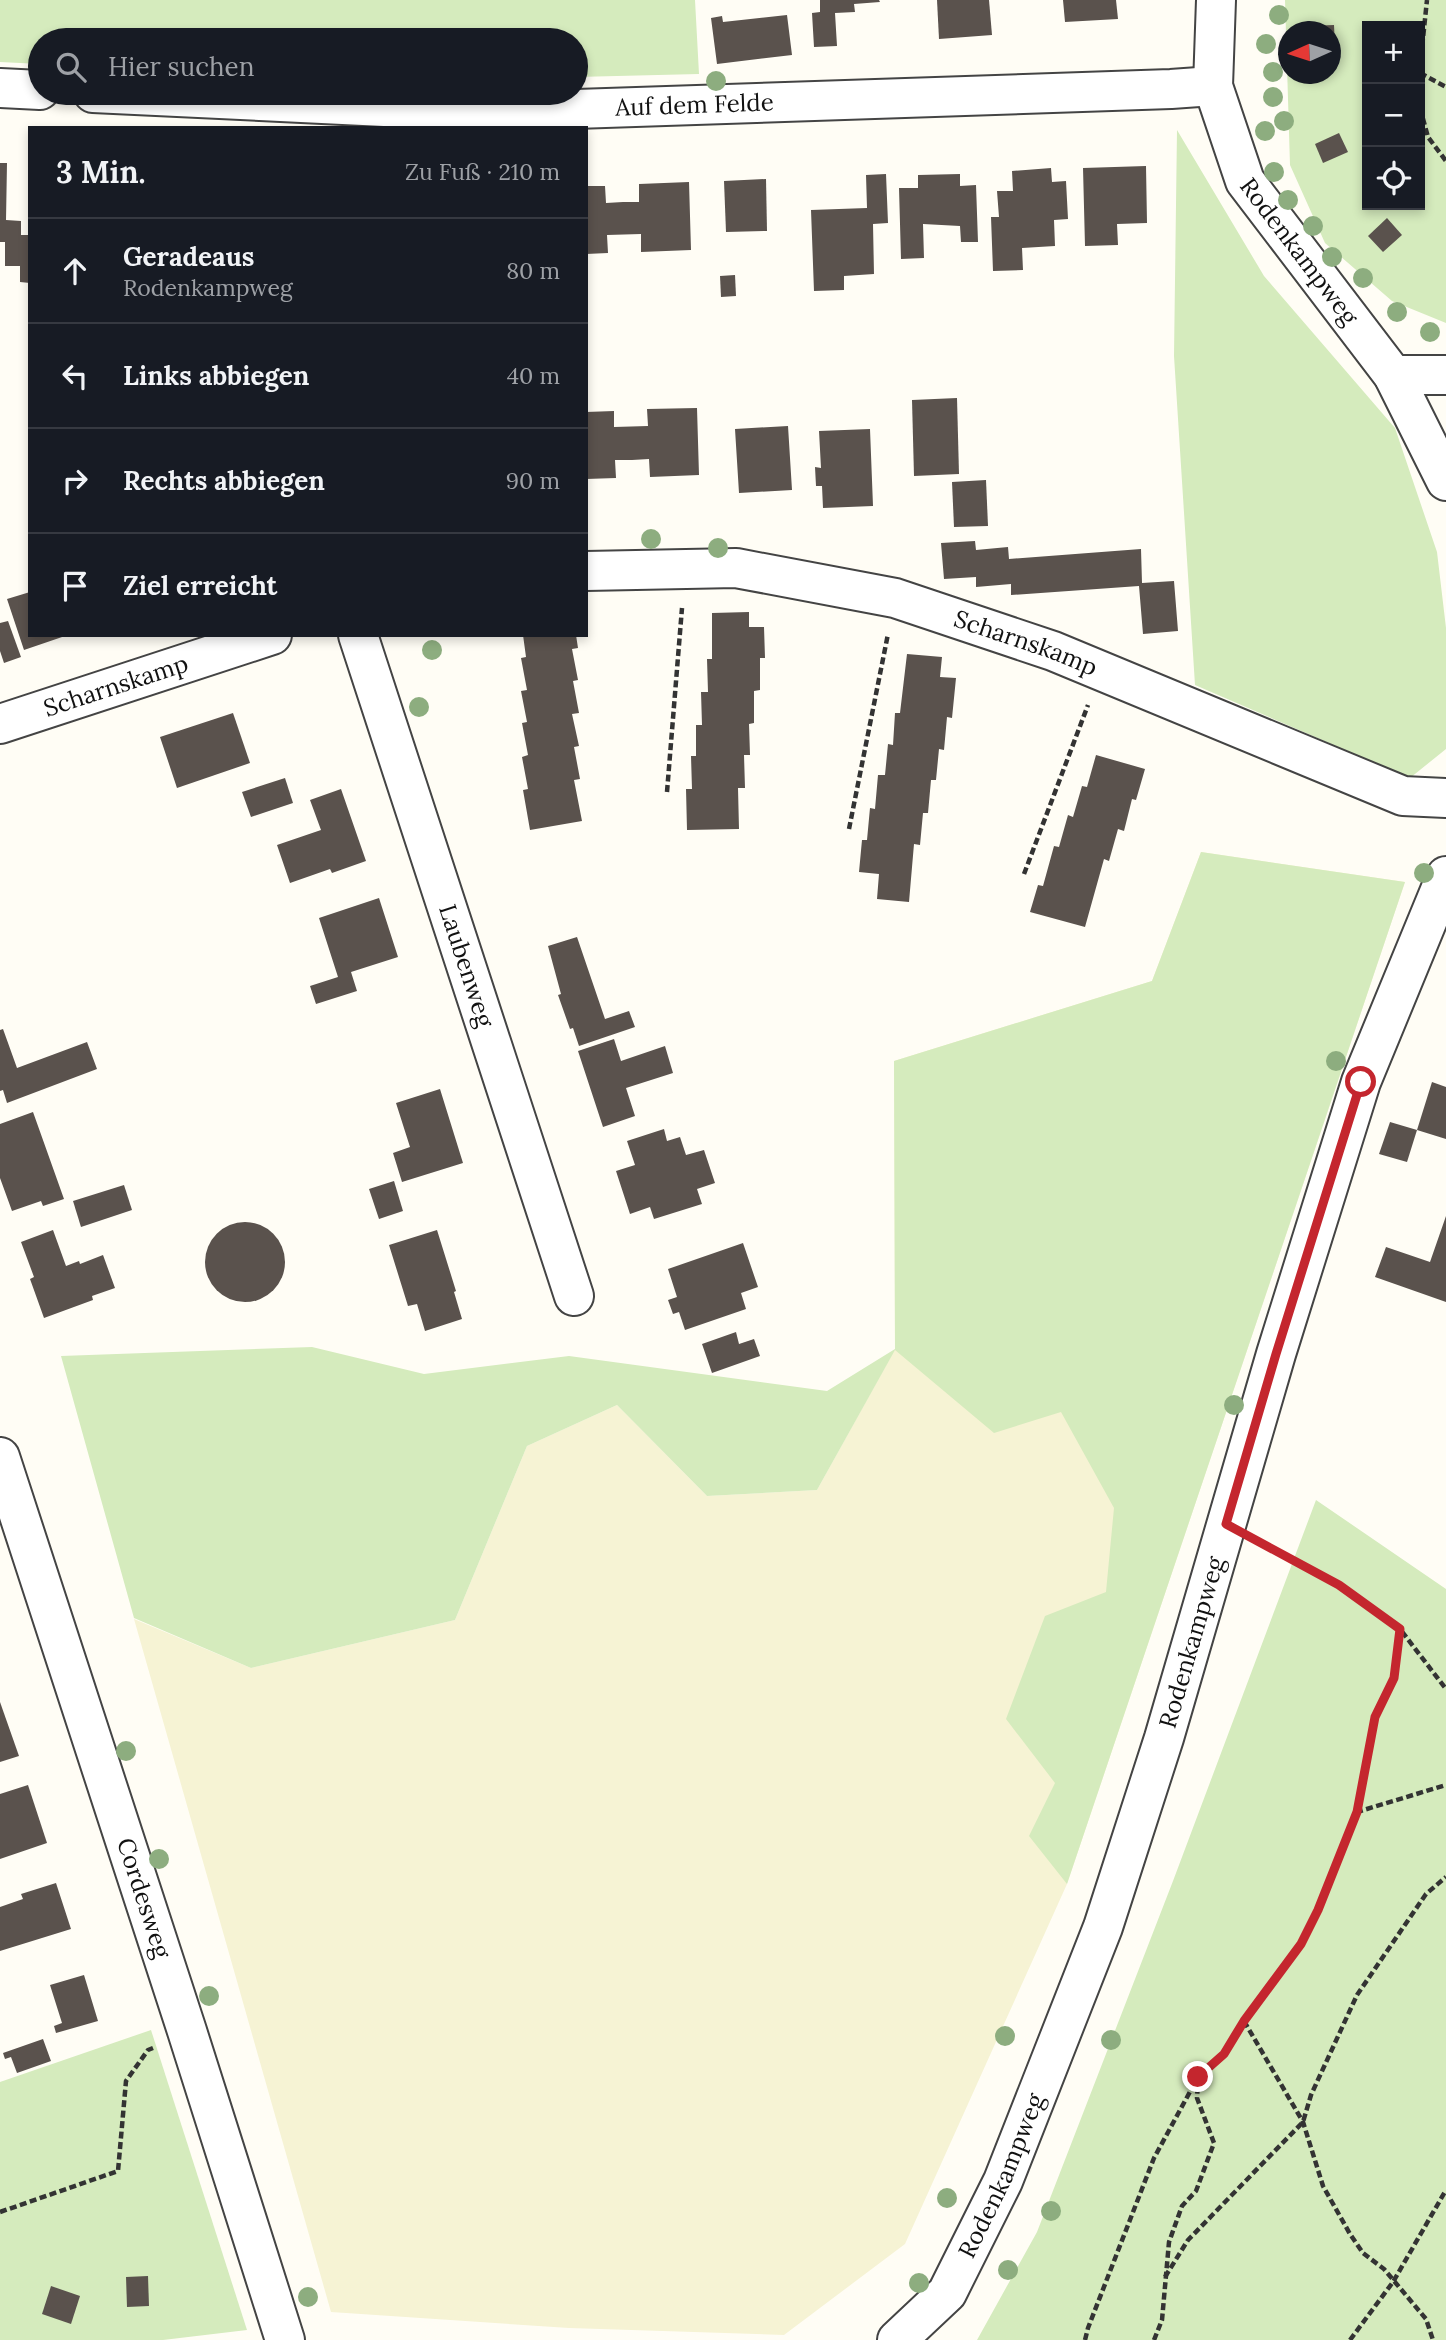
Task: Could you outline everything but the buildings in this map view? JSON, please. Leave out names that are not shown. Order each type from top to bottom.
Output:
[{"type":"street","name":"Rodenkampweg","points":[[1216,0],[1213,86],[1245,181],[1393,375],[1446,481]]},
{"type":"street","name":"Auf dem Felde","points":[[342,105],[488,112],[1213,86]]},
{"type":"street","points":[[0,88],[28,89]]},
{"type":"street","points":[[1393,375],[1446,375]]},
{"type":"street","name":"Scharnskamp","points":[[588,571],[736,568],[895,597],[1054,651],[1403,796],[1446,798]]},
{"type":"street","name":"Scharnskamp","points":[[0,724],[266,637]]},
{"type":"street","name":"Laubenweg","points":[[359,637],[574,1296]]},
{"type":"street","name":"Rodenkampweg","points":[[897,2340],[947,2293],[1003,2181],[1103,1927],[1164,1738],[1276,1354],[1361,1082],[1446,876]]},
{"type":"street","name":"Cordesweg","points":[[0,1457],[285,2340]]},
{"type":"path","points":[[1425,21],[1427,0]]},
{"type":"path","points":[[1425,76],[1446,87]]},
{"type":"path","points":[[1425,129],[1427,137],[1446,161]]},
{"type":"path","points":[[667,792],[685,568]]},
{"type":"path","points":[[849,829],[895,597]]},
{"type":"path","points":[[1024,874],[1101,671]]},
{"type":"path","points":[[1226,1524],[1339,1585],[1400,1629],[1446,1689]]},
{"type":"path","points":[[1085,2340],[1087,2328],[1154,2158],[1198,2077],[1224,2054],[1244,2021],[1301,1944],[1318,1910],[1357,1812],[1375,1717],[1394,1678],[1400,1629]]},
{"type":"path","points":[[1357,1812],[1446,1785]]},
{"type":"path","points":[[1165,2277],[1188,2240],[1303,2122],[1311,2095],[1357,1995],[1426,1894],[1446,1877]]},
{"type":"path","points":[[1244,2021],[1303,2122],[1323,2186],[1350,2234],[1363,2253],[1384,2269],[1426,2319],[1433,2340]]},
{"type":"path","points":[[0,2212],[118,2171],[126,2081],[148,2050],[187,2031]]},
{"type":"path","points":[[1154,2340],[1161,2320],[1169,2242],[1182,2206],[1196,2192],[1214,2143],[1197,2098],[1198,2077]]},
{"type":"path","points":[[1350,2340],[1393,2282],[1446,2190]]},
{"type":"shaded area","points":[[1201,852],[1405,882],[1067,1884],[905,2244],[784,2335],[569,2328],[331,2312],[134,1619],[251,1668],[455,1620],[527,1446],[617,1405],[707,1496],[817,1490],[895,1349],[894,1061],[1152,981]]},
{"type":"green space","points":[[0,0],[695,0],[699,74],[588,77],[588,28],[28,28],[28,63],[0,62]]},
{"type":"green space","points":[[1285,0],[1446,0],[1446,323],[1392,301],[1325,243],[1290,165],[1288,84],[1341,84],[1341,21],[1286,21]]},
{"type":"green space","points":[[1177,130],[1264,276],[1395,428],[1437,552],[1446,628],[1446,749],[1410,778],[1195,685],[1174,356]]},
{"type":"green space","points":[[1201,852],[1405,882],[1067,1884],[1029,1836],[1055,1783],[1006,1719],[1045,1616],[1106,1592],[1114,1508],[1061,1412],[994,1433],[895,1350],[817,1490],[707,1496],[617,1405],[527,1446],[455,1620],[251,1668],[134,1618],[61,1356],[312,1347],[424,1374],[569,1356],[827,1391],[895,1349],[894,1061],[1152,981]]},
{"type":"green space","points":[[1316,1500],[1446,1589],[1446,2340],[977,2340],[1037,2232]]},
{"type":"green space","points":[[151,2030],[247,2330],[163,2340],[0,2340],[0,2082]]},
{"type":"route","points":[[1198,2077],[1224,2054],[1244,2021],[1301,1944],[1318,1910],[1357,1812],[1375,1717],[1394,1678],[1400,1629],[1339,1585],[1226,1524],[1361,1082]]}]
